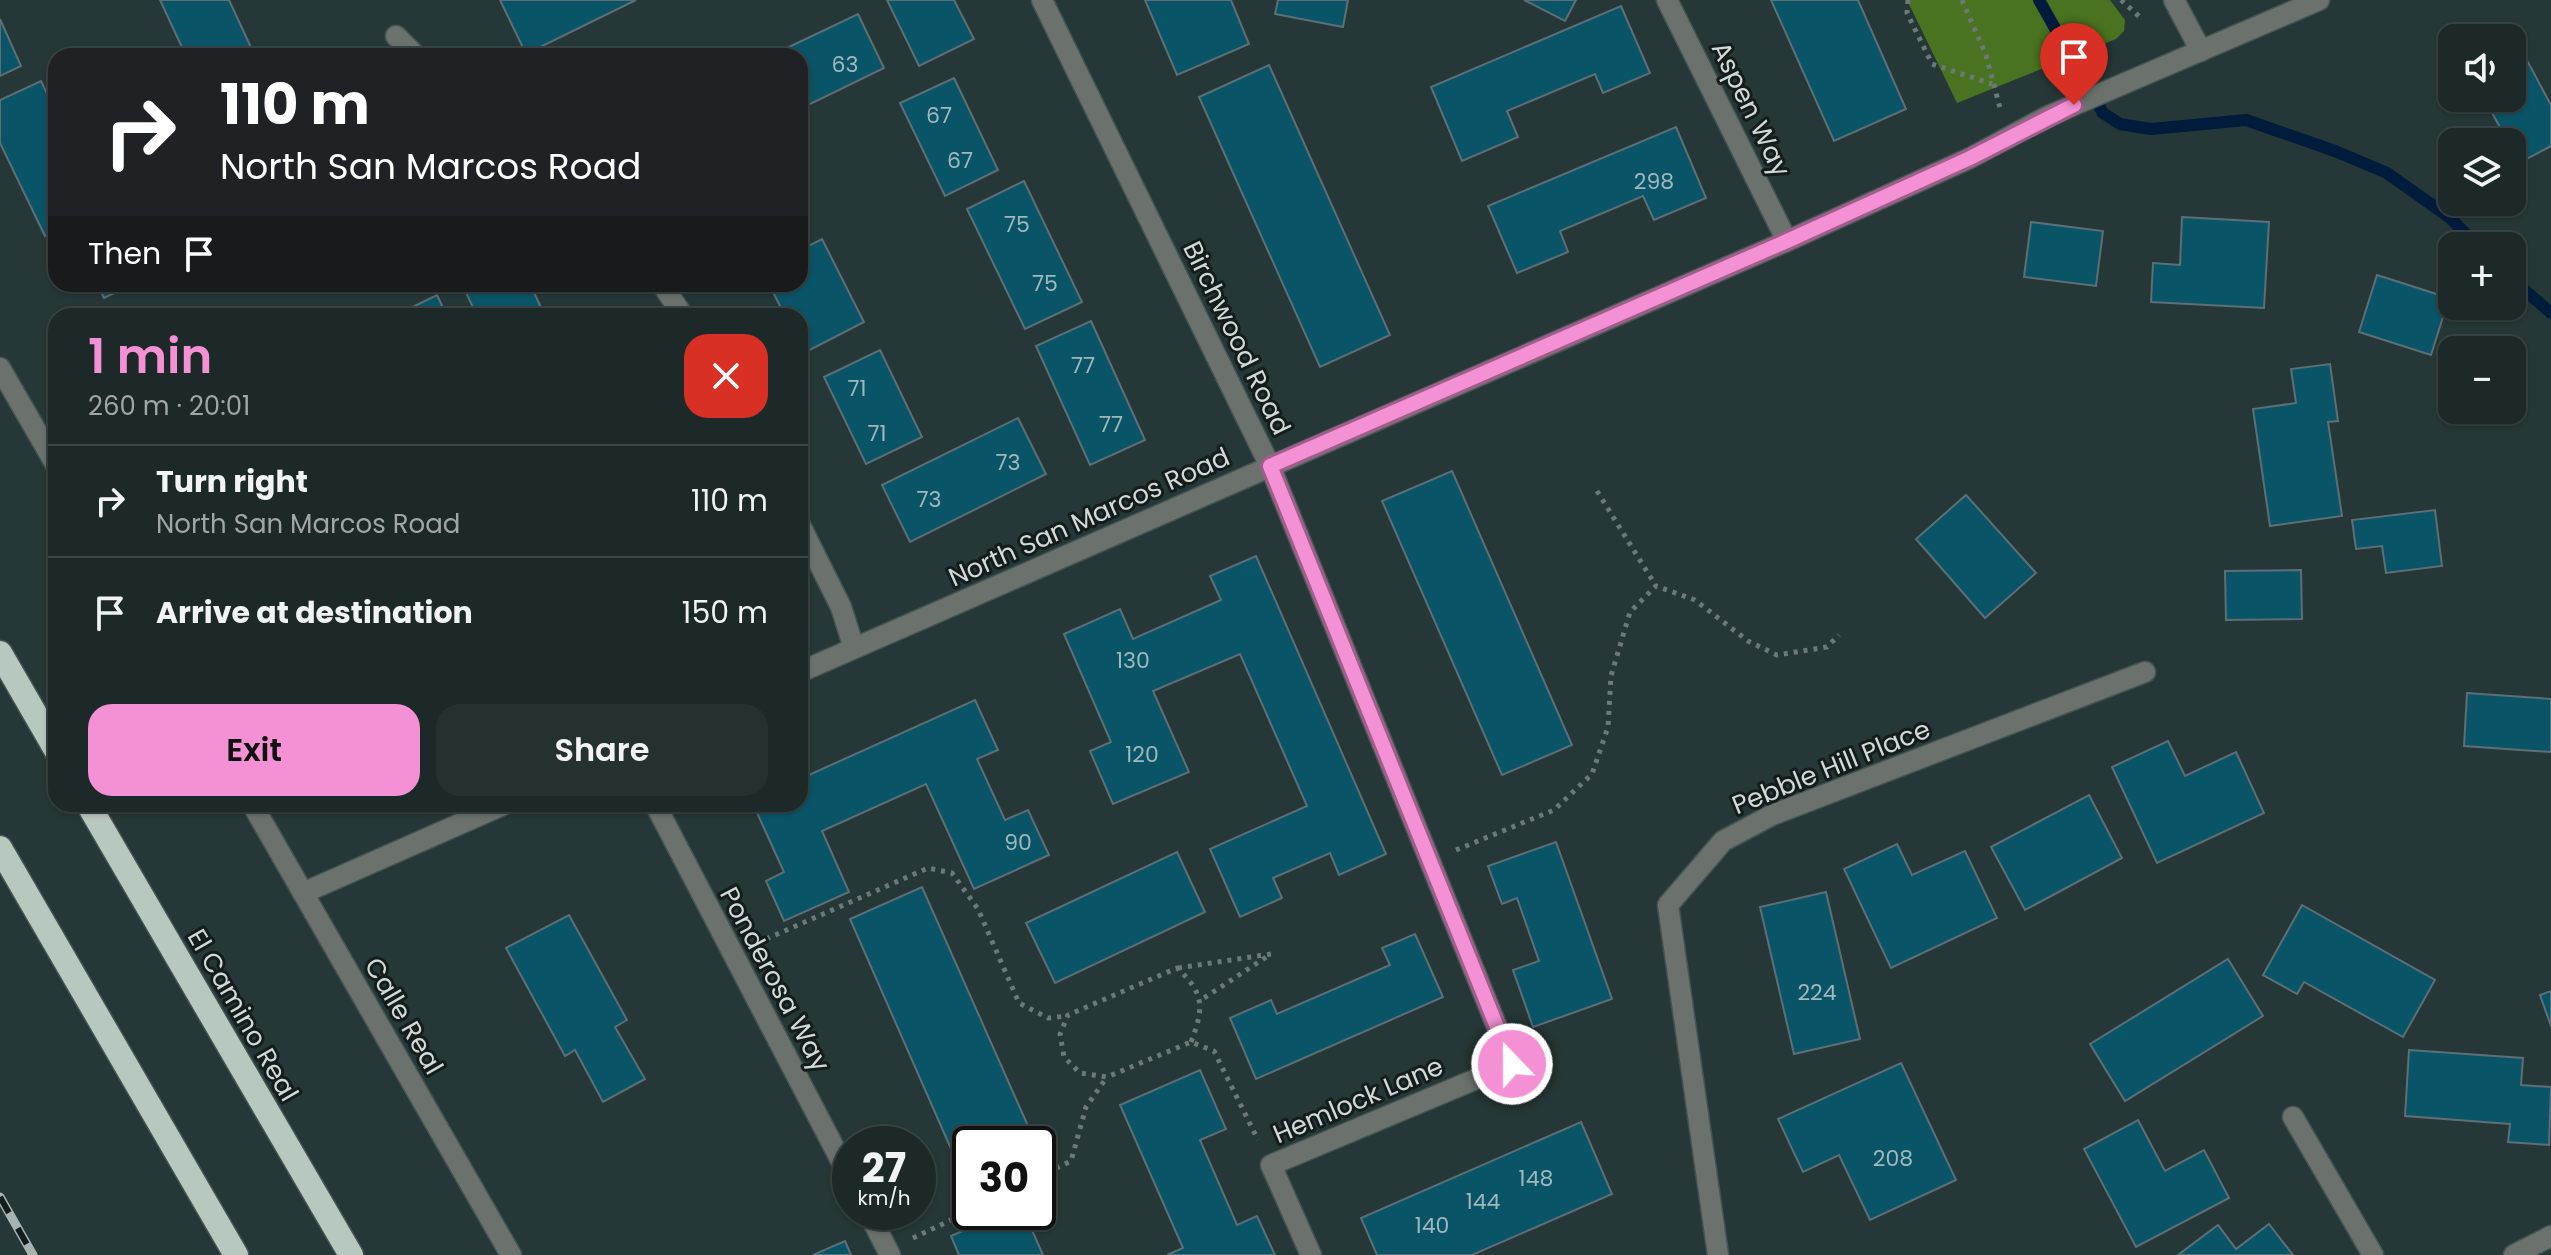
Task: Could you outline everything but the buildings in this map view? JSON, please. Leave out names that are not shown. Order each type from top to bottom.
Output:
[{"type":"highway","points":[[0,653],[48,736]]},
{"type":"highway","name":"El Camino Real","points":[[93,812],[351,1255]]},
{"type":"highway","points":[[0,848],[236,1255]]},
{"type":"street","name":"Birchwood Road","points":[[1042,0],[1270,466],[1512,1064]]},
{"type":"street","name":"Aspen Way","points":[[1667,0],[1787,241]]},
{"type":"street","points":[[2174,0],[2201,51]]},
{"type":"street","name":"North San Marcos Road","points":[[808,668],[1787,241],[2010,138],[2046,117],[2319,0]]},
{"type":"street","points":[[396,36],[408,48]]},
{"type":"street","points":[[0,368],[48,451]]},
{"type":"street","points":[[808,541],[841,607],[854,648]]},
{"type":"street","name":"Pebble Hill Place","points":[[1718,1255],[1668,905],[1723,841],[1772,815],[2145,672]]},
{"type":"street","name":"Calle Real","points":[[257,812],[511,1255]]},
{"type":"street","points":[[303,893],[487,812]]},
{"type":"street","name":"Ponderosa Way","points":[[659,812],[832,1144]]},
{"type":"street","name":"Hemlock Lane","points":[[1311,1255],[1271,1165],[1512,1064]]},
{"type":"street","points":[[2293,1117],[2373,1255]]},
{"type":"street","points":[[877,1230],[889,1253]]},
{"type":"street","points":[[2514,1255],[2551,1236]]},
{"type":"path","points":[[1908,0],[1907,13],[1932,64],[1993,84]]},
{"type":"path","points":[[1962,0],[1986,55],[2010,138]]},
{"type":"path","points":[[2121,0],[2142,19]]},
{"type":"path","points":[[1597,491],[1656,586],[1695,600],[1748,641],[1777,655],[1827,647],[1839,635]]},
{"type":"path","points":[[1430,861],[1554,810],[1592,774],[1608,727],[1611,676],[1630,612],[1656,586]]},
{"type":"path","points":[[733,954],[928,868],[952,873],[978,909],[1019,1003],[1048,1018],[1068,1015],[1177,968],[1271,954],[1201,1000]]},
{"type":"path","points":[[1177,968],[1192,982],[1201,1000],[1200,1019],[1191,1042]]},
{"type":"path","points":[[1068,1015],[1060,1034],[1064,1057],[1080,1073],[1107,1077],[1191,1042],[1214,1051],[1271,1165]]},
{"type":"path","points":[[1056,1168],[1071,1161],[1086,1107],[1107,1077]]},
{"type":"path","points":[[889,1253],[952,1220]]},
{"type":"green space","points":[[1907,0],[2110,0],[2125,20],[2124,31],[2116,39],[1957,103]]},
{"type":"waterway","points":[[2039,0],[2103,113],[2120,124],[2151,129],[2246,120],[2387,173],[2449,217],[2464,232]]},
{"type":"waterway","points":[[2526,291],[2551,313]]},
{"type":"railway","points":[[0,1197],[33,1255]]},
{"type":"route","points":[[1512,1064],[1270,466],[1787,241],[1970,158],[2074,105]]}]
